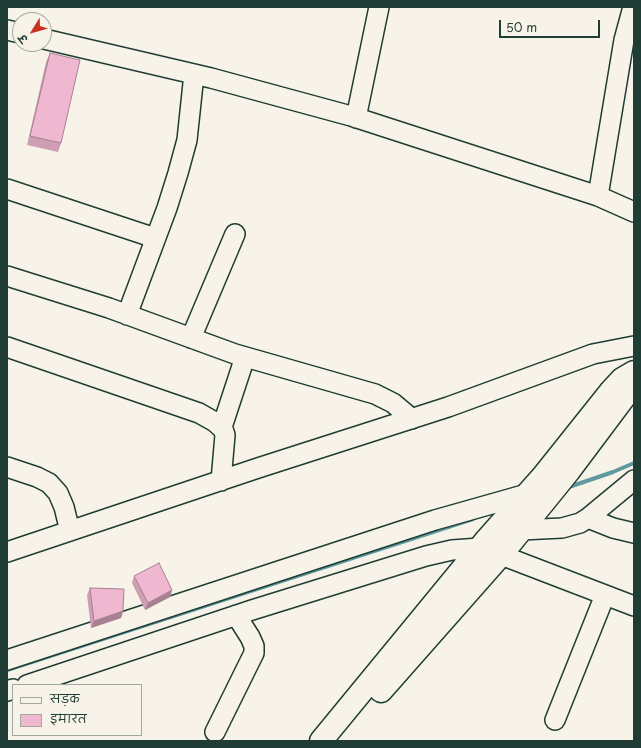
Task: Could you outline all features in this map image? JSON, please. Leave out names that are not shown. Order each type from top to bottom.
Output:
[{"type":"main road","points":[[337,741],[501,555],[526,510],[610,392],[622,379],[634,372]]},
{"type":"main road","points":[[321,741],[483,543],[526,510],[569,471],[633,386],[634,381]]},
{"type":"street","points":[[356,118],[379,7]]},
{"type":"street","points":[[598,196],[624,40],[633,7]]},
{"type":"street","points":[[52,41],[194,74],[287,98],[356,118],[598,196],[634,212]]},
{"type":"street","points":[[127,315],[172,194],[186,140],[194,74]]},
{"type":"street","points":[[7,189],[155,238]]},
{"type":"street","points":[[191,338],[235,234]]},
{"type":"street","points":[[7,276],[127,315],[245,356],[375,394],[393,403],[412,418]]},
{"type":"street","points":[[7,552],[519,382],[593,354],[634,346]]},
{"type":"street","points":[[7,347],[199,413],[215,422],[222,428],[225,435],[221,481]]},
{"type":"street","points":[[222,428],[245,356]]},
{"type":"street","points":[[7,467],[37,477],[49,483],[58,493],[64,507],[70,531]]},
{"type":"street","points":[[7,660],[435,520],[526,510],[562,528],[573,526],[588,518],[634,480]]},
{"type":"street","points":[[588,518],[613,528],[634,533]]},
{"type":"street","points":[[30,684],[236,615],[426,556],[483,543]]},
{"type":"street","points":[[501,555],[634,606]]},
{"type":"street","points":[[554,720],[605,595]]},
{"type":"street","points":[[215,732],[254,653],[254,646],[236,615]]},
{"type":"building","points":[[50,53],[80,60],[61,143],[30,136]]},
{"type":"building","points":[[159,563],[172,590],[148,603],[134,576]]},
{"type":"building","points":[[90,588],[124,589],[123,611],[94,621]]},
{"type":"waterway","points":[[566,488],[613,472],[634,463]]},
{"type":"waterway","points":[[7,670],[473,519]]}]
